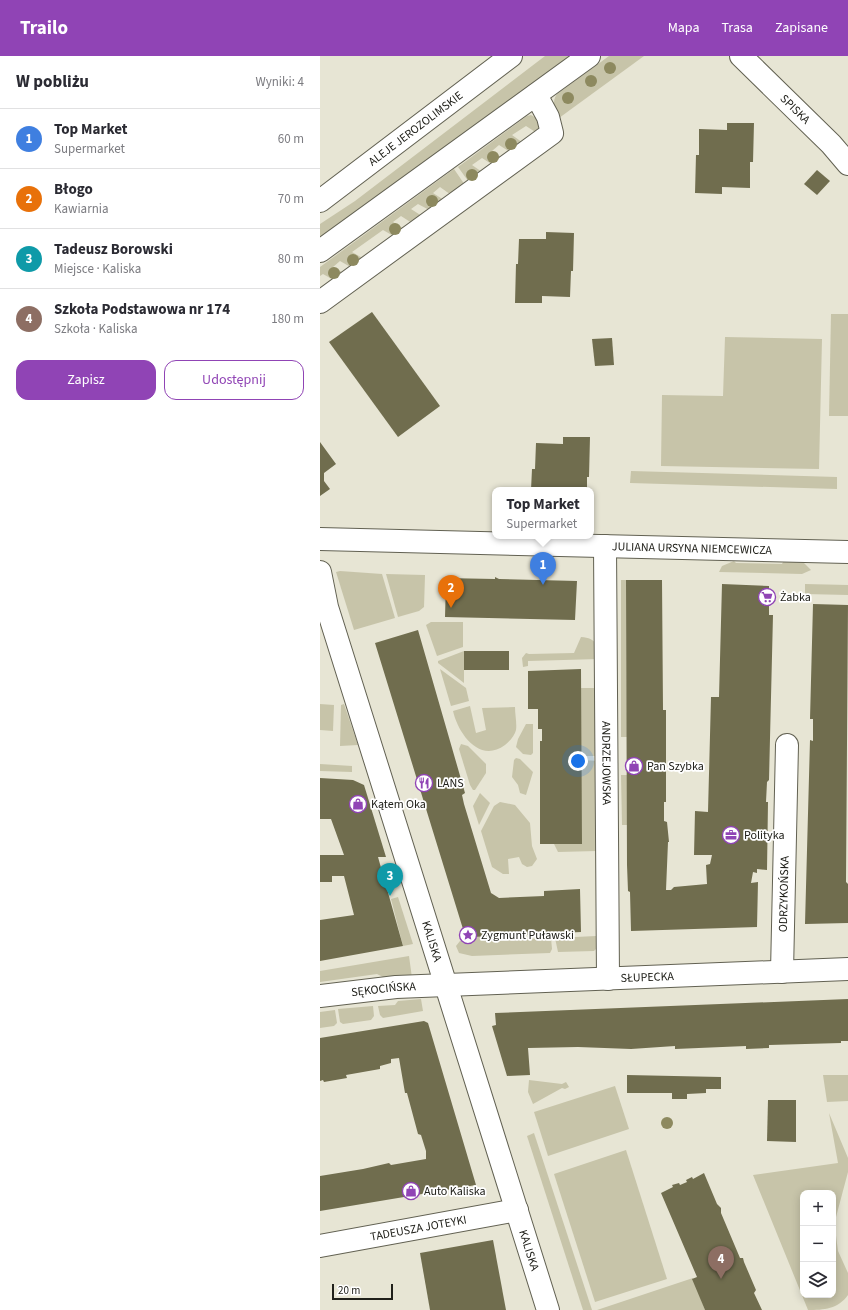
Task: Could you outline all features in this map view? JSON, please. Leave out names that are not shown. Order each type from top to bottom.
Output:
[{"type":"street","name":"ALEJE JEROZOLIMSKIE","points":[[320,201],[511,56]]},
{"type":"street","points":[[320,251],[589,56]]},
{"type":"street","name":"SPISKA","points":[[741,56],[831,144],[848,164]]},
{"type":"street","points":[[320,302],[552,133],[548,118],[536,95]]},
{"type":"street","name":"JULIANA URSYNA NIEMCEWICZA","points":[[323,544],[605,546],[848,552]]},
{"type":"street","name":"ANDRZEJOWSKA","points":[[605,546],[608,979]]},
{"type":"street","name":"KALISKA","points":[[320,572],[330,615],[548,1310]]},
{"type":"street","name":"ODRZYKOŃSKA","points":[[782,972],[787,745]]},
{"type":"street","name":"SŁUPECKA","points":[[446,986],[848,969]]},
{"type":"street","name":"SĘKOCIŃSKA","points":[[320,996],[396,987],[446,986]]},
{"type":"street","name":"TADEUSZA JOTEYKI","points":[[320,1246],[517,1210]]},
{"type":"shaded area","points":[[545,56],[572,56],[320,240],[320,224],[355,201]]},
{"type":"shaded area","points":[[609,56],[644,56],[559,118],[554,103],[557,94]]},
{"type":"shaded area","points":[[531,115],[540,120],[540,135],[526,126],[512,135],[526,145],[513,154],[499,145],[492,151],[505,160],[496,167],[482,158],[472,165],[485,174],[471,185],[458,167],[527,116]]},
{"type":"shaded area","points":[[454,169],[467,188],[454,197],[440,187],[433,193],[447,202],[433,212],[418,204],[411,209],[425,218],[415,225],[401,216],[393,222],[407,231],[397,238],[383,230],[352,252],[366,260],[354,269],[340,261],[333,267],[347,275],[337,282],[323,274],[320,276],[320,267]]},
{"type":"shaded area","points":[[831,314],[848,314],[848,416],[829,416]]},
{"type":"shaded area","points":[[725,337],[822,339],[819,469],[661,466],[662,395],[723,396]]},
{"type":"shaded area","points":[[631,471],[837,477],[837,489],[630,483]]},
{"type":"shaded area","points":[[734,561],[736,563],[782,564],[783,562],[803,562],[811,570],[802,574],[719,572],[722,566]]},
{"type":"shaded area","points":[[336,572],[382,574],[395,618],[354,630]]},
{"type":"shaded area","points":[[386,574],[425,575],[424,607],[419,611],[398,617]]},
{"type":"shaded area","points":[[621,580],[626,580],[627,737],[621,737]]},
{"type":"shaded area","points":[[805,584],[848,585],[848,595],[805,594]]},
{"type":"shaded area","points":[[431,622],[463,622],[463,647],[437,656],[426,625]]},
{"type":"shaded area","points":[[581,637],[590,639],[596,644],[599,659],[528,661],[528,666],[523,667],[522,658],[526,653],[574,653]]},
{"type":"shaded area","points":[[464,651],[464,683],[438,663],[438,661]]},
{"type":"shaded area","points":[[440,669],[466,688],[469,701],[451,706]]},
{"type":"shaded area","points":[[581,688],[599,688],[600,756],[580,756]]},
{"type":"shaded area","points":[[320,704],[334,705],[333,731],[320,730]]},
{"type":"shaded area","points":[[344,704],[358,745],[340,746],[341,705]]},
{"type":"shaded area","points":[[470,706],[476,733],[486,730],[482,708],[515,707],[515,734],[505,745],[496,750],[487,751],[478,748],[465,736],[453,711]]},
{"type":"shaded area","points":[[526,724],[533,724],[533,753],[531,755],[523,754],[516,747],[518,739]]},
{"type":"shaded area","points":[[461,744],[468,746],[486,764],[486,773],[475,790],[473,790],[470,785],[459,749]]},
{"type":"shaded area","points":[[516,758],[520,759],[533,772],[526,795],[520,793],[518,785],[512,777],[514,760]]},
{"type":"shaded area","points":[[580,760],[600,761],[597,851],[558,852],[554,844],[582,844]]},
{"type":"shaded area","points":[[320,764],[352,766],[352,772],[320,771]]},
{"type":"shaded area","points":[[621,775],[627,775],[627,825],[622,825]]},
{"type":"shaded area","points":[[480,793],[490,803],[479,825],[473,806]]},
{"type":"shaded area","points":[[500,802],[515,805],[530,823],[532,846],[537,859],[532,866],[527,867],[522,864],[519,857],[508,859],[509,874],[503,874],[492,867],[481,831],[494,806]]},
{"type":"shaded area","points":[[398,897],[413,944],[403,946],[391,899]]},
{"type":"shaded area","points":[[526,935],[526,939],[551,938],[552,949],[550,953],[472,956],[459,953],[456,946],[460,941],[472,940],[473,937]]},
{"type":"shaded area","points":[[596,936],[597,948],[594,951],[558,952],[555,938]]},
{"type":"shaded area","points":[[409,956],[412,978],[391,981],[377,974],[320,982],[320,971]]},
{"type":"shaded area","points":[[421,999],[423,1011],[383,1018],[380,1015],[378,1006],[395,1005],[398,1001]]},
{"type":"shaded area","points":[[373,1006],[374,1016],[371,1020],[343,1024],[340,1022],[338,1009]]},
{"type":"shaded area","points":[[335,1010],[337,1023],[334,1026],[320,1028],[320,1012]]},
{"type":"shaded area","points":[[823,1075],[848,1075],[848,1101],[827,1102]]},
{"type":"shaded area","points":[[529,1080],[562,1084],[566,1082],[569,1087],[565,1089],[562,1088],[533,1104],[528,1092]]},
{"type":"shaded area","points":[[615,1086],[629,1129],[548,1156],[534,1112]]},
{"type":"shaded area","points":[[829,1113],[848,1158],[848,1172],[836,1217],[836,1190],[800,1190],[800,1290],[753,1175],[838,1163]]},
{"type":"shaded area","points":[[534,1133],[592,1310],[583,1310],[527,1136]]},
{"type":"shaded area","points":[[626,1150],[667,1279],[595,1302],[554,1174]]},
{"type":"shaded area","points":[[836,1236],[838,1251],[848,1273],[848,1295],[840,1303],[830,1308],[808,1310],[803,1298],[836,1298]]},
{"type":"shaded area","points":[[693,1278],[705,1310],[597,1310]]},
{"type":"building","points":[[727,123],[754,123],[753,162],[750,162],[750,188],[722,187],[722,194],[695,193],[696,155],[699,155],[699,129],[727,130]]},
{"type":"building","points":[[817,170],[830,181],[817,195],[804,184]]},
{"type":"building","points":[[546,232],[574,233],[573,271],[571,271],[570,297],[542,296],[542,303],[515,303],[516,264],[518,264],[519,239],[546,239]]},
{"type":"building","points":[[372,312],[440,406],[398,437],[329,342]]},
{"type":"building","points":[[612,338],[614,365],[595,366],[592,339]]},
{"type":"building","points":[[563,437],[590,437],[589,477],[587,477],[587,487],[531,487],[532,469],[535,469],[536,443],[563,444]]},
{"type":"building","points":[[320,442],[336,464],[324,473],[324,481],[330,489],[320,496]]},
{"type":"building","points":[[495,577],[499,579],[577,581],[575,620],[445,617],[446,582],[444,582],[444,578],[495,579]]},
{"type":"building","points":[[626,580],[662,580],[663,710],[666,710],[666,802],[664,802],[664,821],[667,822],[669,842],[666,890],[671,890],[674,887],[707,884],[706,865],[710,864],[712,855],[694,855],[695,811],[708,812],[711,697],[719,697],[722,584],[769,586],[769,615],[773,615],[769,780],[767,782],[766,802],[768,802],[767,870],[757,869],[757,873],[753,872],[751,883],[758,882],[757,927],[631,931],[630,892],[628,891],[627,865]]},
{"type":"building","points":[[813,604],[848,605],[846,882],[848,884],[848,923],[805,924],[810,740],[813,741],[813,719],[810,719]]},
{"type":"building","points":[[418,630],[465,793],[462,795],[464,804],[491,893],[499,898],[544,896],[544,891],[580,889],[581,932],[473,937],[468,936],[463,929],[375,643]]},
{"type":"building","points":[[464,651],[509,651],[509,670],[464,670]]},
{"type":"building","points":[[581,669],[582,844],[540,844],[540,741],[542,741],[542,729],[538,729],[538,709],[528,709],[528,671]]},
{"type":"building","points":[[320,778],[353,780],[364,785],[386,857],[378,857],[403,946],[320,961],[320,920],[354,915],[344,876],[332,876],[332,882],[320,882],[320,855],[344,855],[331,819],[320,819]]},
{"type":"building","points":[[848,999],[848,1041],[841,1041],[841,1043],[769,1045],[769,1048],[746,1049],[746,1046],[675,1049],[675,1046],[631,1049],[578,1047],[528,1048],[530,1075],[507,1076],[492,1026],[496,1025],[495,1013]]},
{"type":"building","points":[[424,1021],[428,1023],[476,1185],[320,1211],[320,1176],[389,1163],[391,1165],[426,1159],[426,1151],[421,1135],[418,1134],[407,1093],[405,1093],[399,1058],[391,1059],[391,1063],[380,1066],[380,1069],[346,1075],[347,1078],[324,1082],[323,1080],[320,1081],[320,1038]]},
{"type":"building","points":[[627,1075],[721,1077],[721,1089],[706,1089],[706,1093],[687,1094],[687,1099],[672,1099],[672,1093],[627,1093]]},
{"type":"building","points":[[768,1100],[796,1100],[796,1142],[767,1141]]},
{"type":"building","points":[[704,1173],[717,1204],[721,1208],[721,1213],[740,1258],[743,1258],[756,1290],[754,1293],[762,1310],[705,1310],[692,1279],[697,1277],[661,1193],[673,1187],[672,1185],[679,1183],[680,1185],[687,1182],[686,1180],[692,1177],[693,1179]]},
{"type":"building","points":[[493,1240],[506,1310],[430,1310],[420,1253]]},
{"type":"place","name":"Top Market","points":[[543,585]]},
{"type":"place","name":"Żabka","points":[[767,597]]},
{"type":"place","name":"Błogo","points":[[451,608]]},
{"type":"place","name":"Pan Szybka","points":[[634,766]]},
{"type":"place","name":"LANS","points":[[424,783]]},
{"type":"place","name":"Kątem Oka","points":[[358,804]]},
{"type":"place","name":"Polityka","points":[[731,835]]},
{"type":"place","name":"Tadeusz Borowski","points":[[390,896]]},
{"type":"place","name":"Zygmunt Puławski","points":[[468,935]]},
{"type":"place","name":"Auto Kaliska","points":[[411,1191]]},
{"type":"place","name":"Szkoła Podstawowa nr 174","points":[[721,1279]]}]
